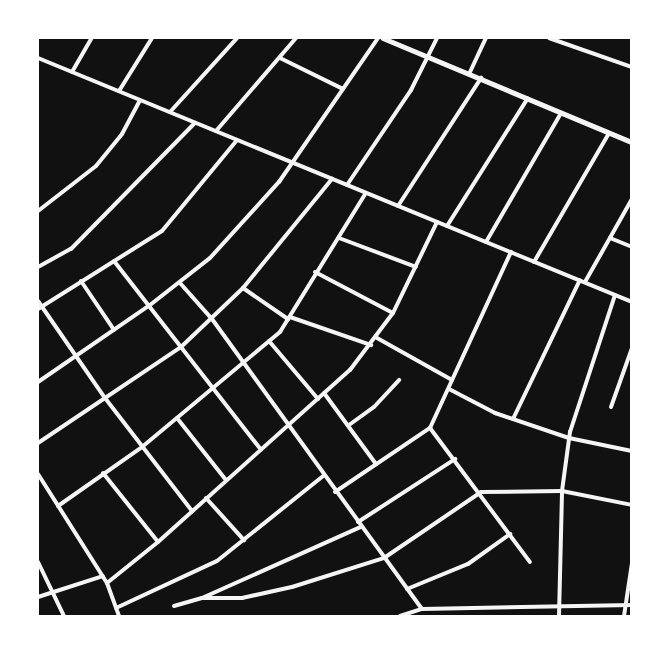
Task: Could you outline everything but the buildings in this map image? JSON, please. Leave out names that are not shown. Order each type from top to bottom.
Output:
[{"type":"street","points":[[72,72],[92,38]]},
{"type":"street","points":[[119,92],[152,38]]},
{"type":"street","points":[[170,112],[237,38]]},
{"type":"street","points":[[216,131],[296,38]]},
{"type":"street","points":[[38,380],[114,330],[180,283],[229,239],[294,163],[378,38]]},
{"type":"street","points":[[384,38],[470,72],[561,113],[632,142]]},
{"type":"street","points":[[347,185],[411,90],[437,38]]},
{"type":"street","points":[[470,72],[486,38]]},
{"type":"street","points":[[549,38],[632,67]]},
{"type":"street","points":[[38,58],[632,302]]},
{"type":"street","points":[[280,58],[343,89]]},
{"type":"street","points":[[398,206],[481,77]]},
{"type":"street","points":[[448,226],[528,98]]},
{"type":"street","points":[[38,211],[96,166],[122,134],[140,100]]},
{"type":"street","points":[[486,242],[561,113]]},
{"type":"street","points":[[38,267],[72,249],[195,123]]},
{"type":"street","points":[[534,262],[609,133]]},
{"type":"street","points":[[40,308],[162,231],[237,140]]},
{"type":"street","points":[[38,443],[181,347],[243,288],[332,179]]},
{"type":"street","points":[[58,506],[142,447],[269,341],[289,318],[315,272],[339,238],[366,193]]},
{"type":"street","points":[[585,282],[632,199]]},
{"type":"street","points":[[107,582],[158,542],[287,427],[372,345],[393,313],[437,222]]},
{"type":"street","points":[[339,238],[416,268]]},
{"type":"street","points":[[610,238],[632,247]]},
{"type":"street","points":[[335,492],[430,428],[511,252]]},
{"type":"street","points":[[114,260],[261,450]]},
{"type":"street","points":[[315,272],[393,313]]},
{"type":"street","points":[[514,419],[580,280]]},
{"type":"street","points":[[81,281],[114,330]]},
{"type":"street","points":[[180,283],[212,319],[287,427],[422,609]]},
{"type":"street","points":[[243,288],[289,318],[372,345]]},
{"type":"street","points":[[559,616],[562,491],[569,438],[615,295]]},
{"type":"street","points":[[38,301],[40,308],[105,398],[192,511]]},
{"type":"street","points":[[377,338],[452,380]]},
{"type":"street","points":[[269,341],[318,399]]},
{"type":"street","points":[[610,407],[632,348]]},
{"type":"street","points":[[349,425],[374,407],[399,380]]},
{"type":"street","points":[[449,389],[514,419],[569,438],[632,451]]},
{"type":"street","points":[[324,393],[376,464]]},
{"type":"street","points":[[177,418],[226,480]]},
{"type":"street","points":[[430,428],[481,492],[530,562]]},
{"type":"street","points":[[358,522],[455,459]]},
{"type":"street","points":[[104,473],[158,542]]},
{"type":"street","points":[[38,474],[107,582],[119,616]]},
{"type":"street","points":[[116,608],[217,562],[323,476]]},
{"type":"street","points":[[202,598],[242,598],[292,587],[384,558],[481,492],[562,491],[632,505]]},
{"type":"street","points":[[206,498],[244,540]]},
{"type":"street","points":[[174,606],[202,598],[361,527]]},
{"type":"street","points":[[407,589],[468,564],[510,534]]},
{"type":"street","points":[[38,562],[55,593],[64,616]]},
{"type":"street","points":[[624,616],[629,605],[632,563]]},
{"type":"street","points":[[38,597],[103,576]]},
{"type":"street","points":[[400,616],[422,609],[629,605]]}]
